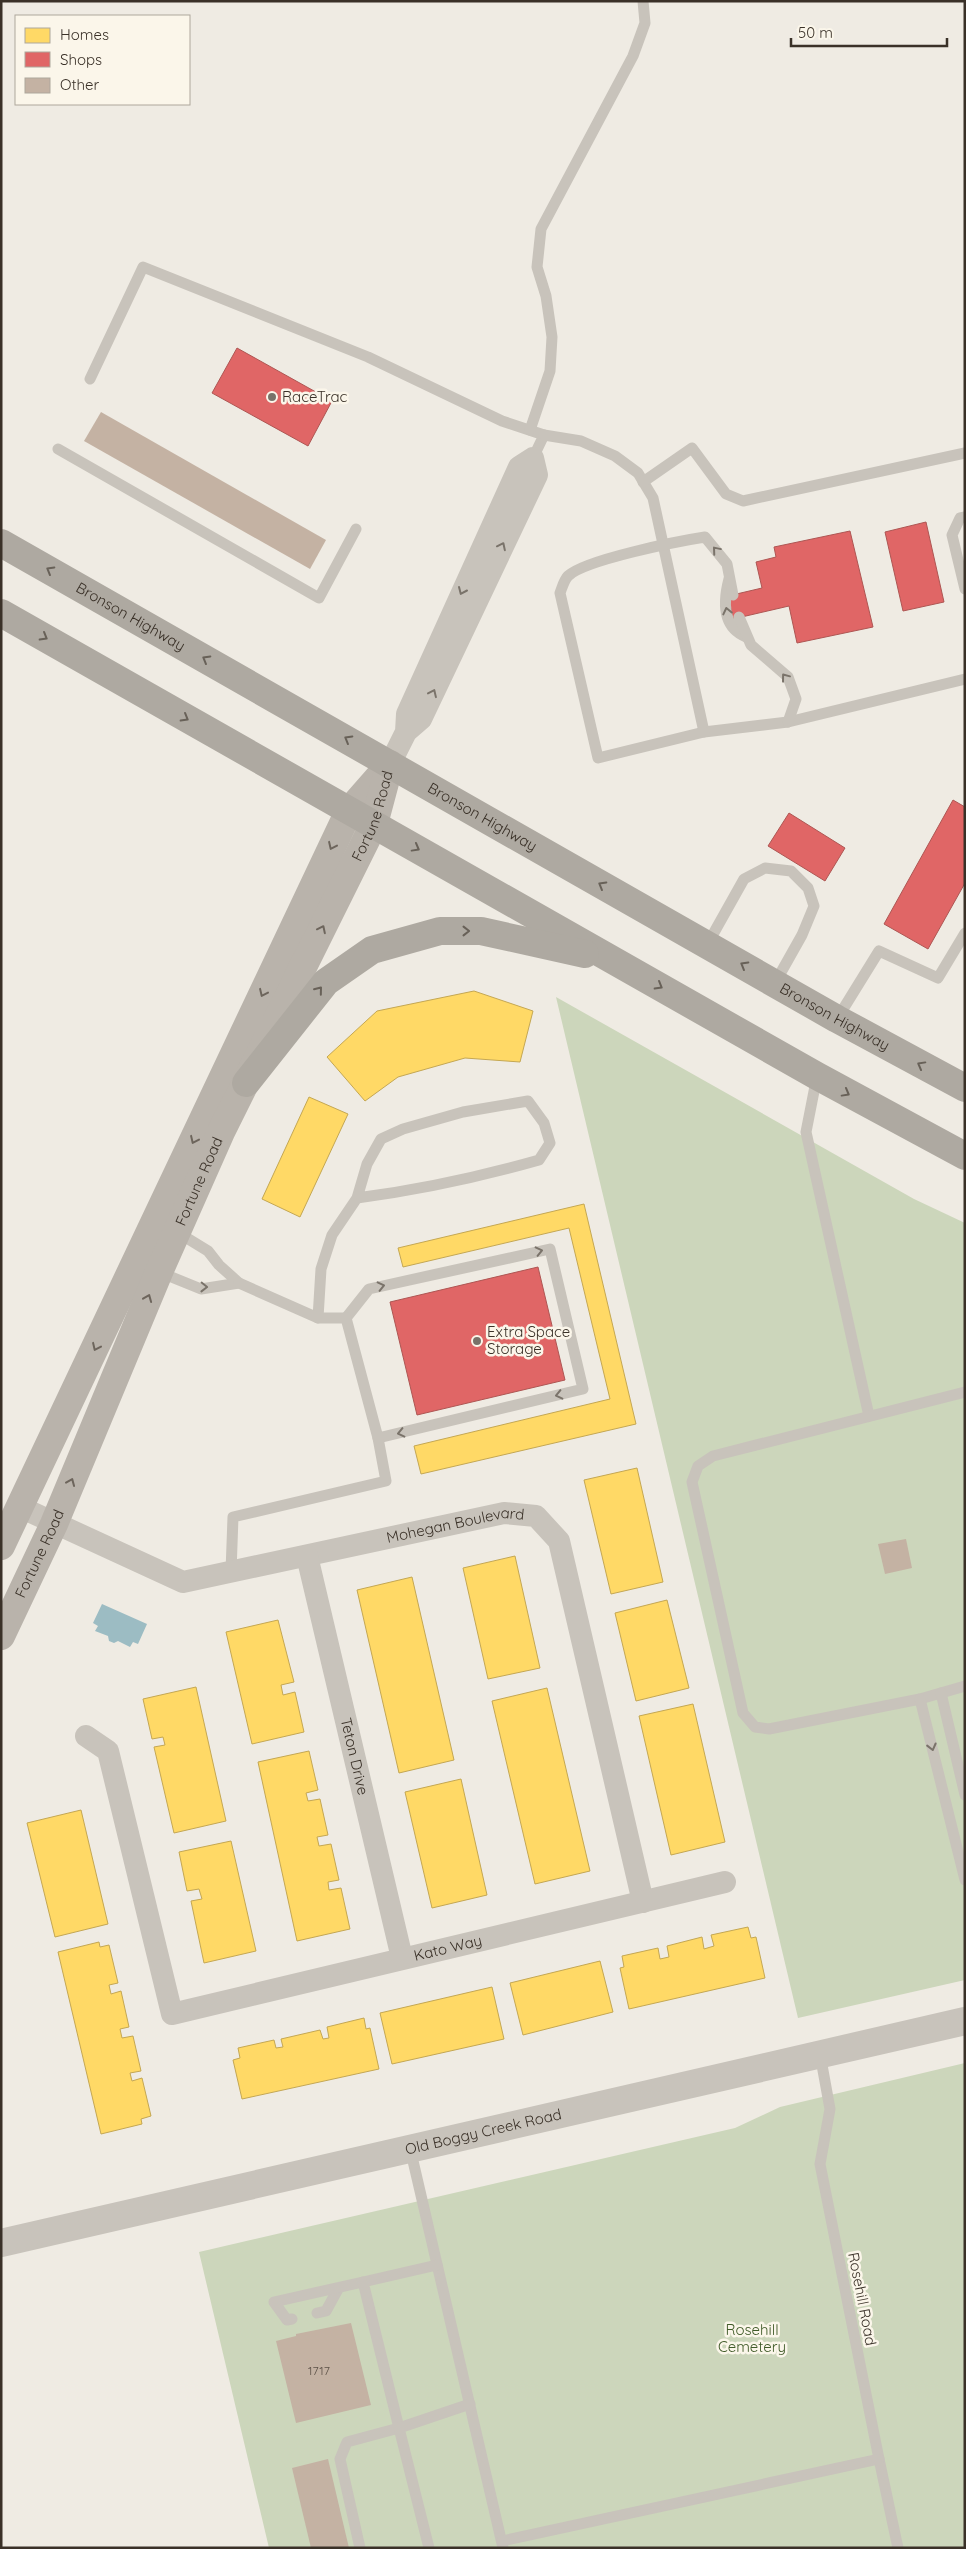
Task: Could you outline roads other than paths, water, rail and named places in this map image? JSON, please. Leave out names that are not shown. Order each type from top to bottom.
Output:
[{"type":"highway","name":"Bronson Highway","points":[[1,543],[837,1019],[965,1088]]},
{"type":"highway","points":[[1,613],[816,1076],[965,1156]]},
{"type":"highway","points":[[246,1083],[326,982],[372,950],[440,931],[481,931],[617,962]]},
{"type":"main road","name":"Fortune Road","points":[[1,1546],[349,811],[390,764]]},
{"type":"main road","name":"Fortune Road","points":[[1,1636],[54,1524],[176,1232],[246,1083],[374,824],[390,764]]},
{"type":"street","points":[[390,764],[406,732],[407,714],[519,467],[533,458]]},
{"type":"street","name":"Mohegan Boulevard","points":[[20,1507],[183,1582],[504,1513],[536,1516],[559,1540],[642,1902]]},
{"type":"street","name":"Teton Drive","points":[[307,1556],[402,1958]]},
{"type":"street","name":"Kato Way","points":[[86,1736],[108,1751],[172,2014],[725,1882]]},
{"type":"street","name":"Old Boggy Creek Road","points":[[1,2243],[965,2022]]},
{"type":"lane","points":[[530,430],[550,371],[552,337],[546,296],[537,267],[541,229],[633,56],[644,23],[643,1]]},
{"type":"lane","points":[[90,379],[143,267],[368,357],[502,421],[544,435],[581,441],[615,456],[638,473],[653,498],[704,732]]},
{"type":"lane","points":[[533,458],[544,435]]},
{"type":"lane","points":[[643,482],[692,448],[726,494],[743,501],[965,453]]},
{"type":"lane","points":[[58,449],[319,598],[356,529]]},
{"type":"lane","points":[[965,517],[960,518],[952,535],[965,589]]},
{"type":"lane","points":[[733,595],[727,564],[705,537],[663,544],[582,567],[568,576],[560,593],[598,758],[704,732],[788,722],[965,679]]},
{"type":"lane","points":[[730,577],[724,598],[730,626],[736,633],[746,637]]},
{"type":"lane","points":[[739,617],[751,645],[788,677],[796,699],[788,722]]},
{"type":"lane","points":[[707,944],[744,879],[765,868],[791,871],[808,888],[814,906],[802,935],[775,983]]},
{"type":"lane","points":[[837,1019],[879,951],[938,978],[965,933]]},
{"type":"lane","points":[[816,1076],[806,1132],[869,1416]]},
{"type":"lane","points":[[318,1318],[321,1269],[332,1235],[357,1198],[367,1164],[381,1139],[403,1129],[463,1112],[528,1100],[544,1123],[550,1143],[539,1160],[485,1175],[402,1193],[357,1198]]},
{"type":"lane","points":[[176,1232],[208,1251],[219,1265],[239,1283],[318,1318],[346,1318]]},
{"type":"lane","points":[[346,1318],[369,1289],[550,1249],[583,1389],[378,1438]]},
{"type":"lane","points":[[159,1272],[201,1289],[239,1283]]},
{"type":"lane","points":[[231,1572],[233,1517],[386,1481],[378,1438],[346,1318]]},
{"type":"lane","points":[[965,1392],[713,1456],[698,1466],[692,1482],[743,1714],[755,1727],[769,1729],[920,1699],[965,1686]]},
{"type":"lane","points":[[940,1692],[965,1795]]},
{"type":"lane","points":[[920,1699],[965,1880]]},
{"type":"lane","name":"Rosehill Road","points":[[820,2054],[830,2109],[820,2164],[878,2459],[898,2548]]},
{"type":"lane","points":[[410,2148],[503,2545],[878,2459]]},
{"type":"lane","points":[[292,2318],[287,2320],[274,2302],[437,2265]]},
{"type":"lane","points":[[363,2282],[428,2548]]},
{"type":"lane","points":[[318,2313],[326,2311],[338,2289]]},
{"type":"lane","points":[[360,2548],[340,2459],[347,2442],[399,2428],[470,2404]]},
{"type":"water","points":[[102,1604],[147,1624],[138,1644],[133,1642],[130,1647],[118,1641],[114,1643],[109,1641],[108,1636],[95,1631],[98,1626],[93,1623]]},
{"type":"place","name":"RaceTrac","points":[[272,397]]},
{"type":"place","name":"Extra Space Storage","points":[[477,1341]]},
{"type":"park label","name":"Rosehill Cemetery","points":[[752,2338]]}]
